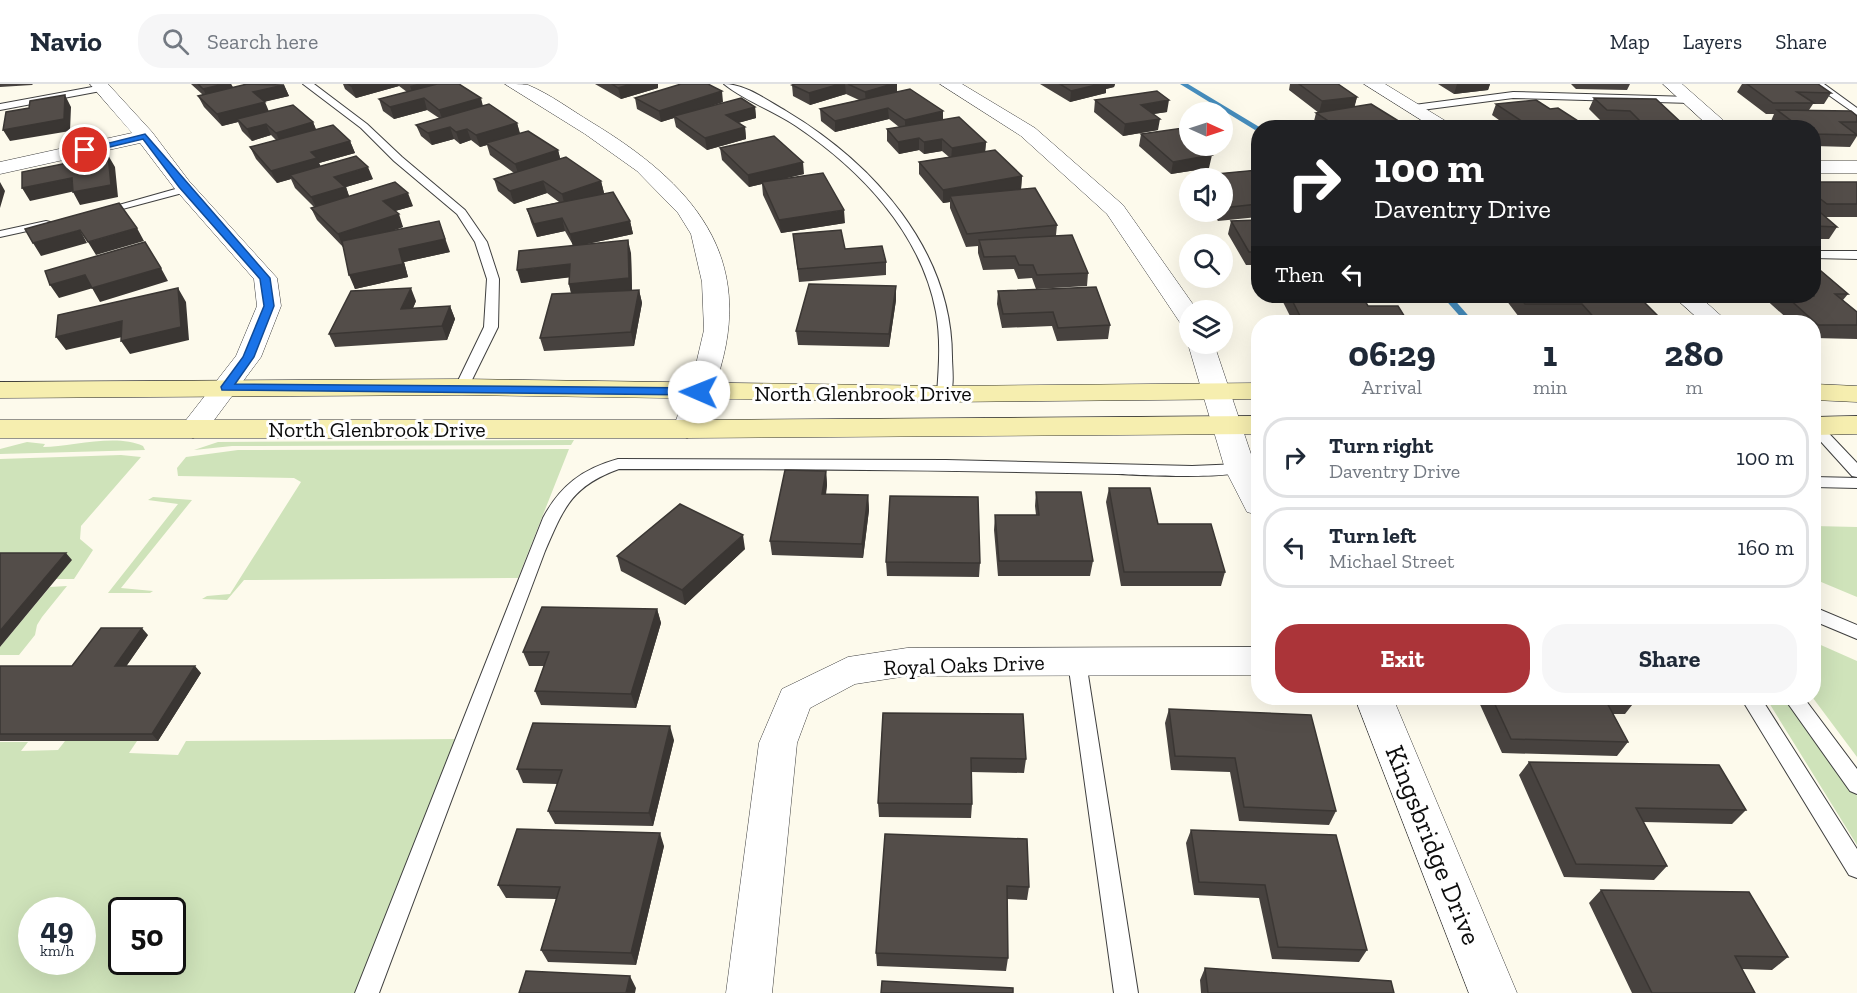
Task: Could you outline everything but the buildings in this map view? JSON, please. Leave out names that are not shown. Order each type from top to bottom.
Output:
[{"type":"main road","name":"North Glenbrook Drive","points":[[0,390],[462,387],[944,394],[1251,391]]},
{"type":"main road","points":[[1821,392],[1857,394]]},
{"type":"main road","name":"North Glenbrook Drive","points":[[3,432],[193,429],[687,429],[1251,425]]},
{"type":"main road","points":[[1821,426],[1857,425]]},
{"type":"street","points":[[514,84],[607,141],[644,168],[688,212],[702,234],[710,260],[717,305],[716,337],[687,429]]},
{"type":"street","points":[[949,84],[1028,132],[1115,210],[1179,303]]},
{"type":"street","points":[[1373,84],[1434,120]]},
{"type":"street","points":[[1672,84],[1714,120]]},
{"type":"street","points":[[101,86],[145,136],[186,189],[265,278],[269,306],[248,357],[193,429]]},
{"type":"street","points":[[0,168],[145,136]]},
{"type":"street","points":[[1821,167],[1857,167]]},
{"type":"street","points":[[1693,303],[1708,315]]},
{"type":"street","points":[[1204,354],[1240,470],[1251,491]]},
{"type":"street","name":"Royal Oaks Drive","points":[[749,993],[778,743],[795,699],[848,671],[907,662],[1251,661]]},
{"type":"street","name":"Kingsbridge Drive","points":[[1377,705],[1493,993]]},
{"type":"lane","points":[[308,84],[364,126],[398,159],[461,212],[481,242],[493,279],[491,327],[462,387]]},
{"type":"lane","points":[[729,84],[775,107],[854,164],[879,191],[909,231],[939,299],[946,352],[944,394]]},
{"type":"lane","points":[[1523,84],[1537,96]]},
{"type":"lane","points":[[1818,84],[1857,112]]},
{"type":"lane","points":[[0,107],[101,86]]},
{"type":"lane","points":[[1414,108],[1513,95],[1691,100]]},
{"type":"lane","points":[[93,214],[186,189]]},
{"type":"lane","points":[[0,234],[62,221]]},
{"type":"lane","points":[[1821,255],[1857,255]]},
{"type":"lane","points":[[1821,433],[1857,472]]},
{"type":"lane","points":[[367,993],[537,551],[558,504],[573,484],[588,473],[618,464],[934,465],[1240,470]]},
{"type":"lane","points":[[1821,482],[1857,483]]},
{"type":"lane","points":[[1821,617],[1857,632]]},
{"type":"lane","points":[[1077,662],[1126,993]]},
{"type":"lane","points":[[1755,705],[1857,868]]},
{"type":"lane","points":[[1799,705],[1857,785]]},
{"type":"green space","points":[[574,440],[571,445],[232,446],[194,450],[218,442]]},
{"type":"green space","points":[[120,441],[132,442],[143,446],[145,450],[0,454],[0,449],[27,442],[45,444],[43,447]]},
{"type":"green space","points":[[569,449],[518,578],[244,580],[227,600],[202,599],[207,596],[230,594],[301,482],[294,478],[178,476],[177,468],[186,457],[238,450]]},
{"type":"green space","points":[[121,455],[141,457],[81,526],[80,539],[93,550],[74,579],[56,579],[0,560],[0,459]]},
{"type":"green space","points":[[153,497],[192,500],[121,588],[153,591],[150,593],[108,593],[178,504],[148,500]]},
{"type":"green space","points":[[1821,526],[1857,527],[1857,597],[1821,582]]},
{"type":"green space","points":[[67,586],[42,617],[35,635],[19,655],[0,655],[0,647],[50,587]]},
{"type":"green space","points":[[1821,645],[1857,661],[1857,757],[1818,705],[1821,705]]},
{"type":"green space","points":[[1770,705],[1794,705],[1857,796],[1857,845]]},
{"type":"green space","points":[[457,739],[356,993],[0,993],[0,742],[28,742],[21,751],[58,750],[65,741],[137,741],[129,753],[178,755],[186,741]]},
{"type":"waterway","points":[[1183,84],[1251,124]]},
{"type":"waterway","points":[[1453,303],[1464,315]]},
{"type":"route","points":[[85,150],[145,136],[182,185],[265,278],[269,306],[248,357],[226,387],[462,387],[699,392]]}]
